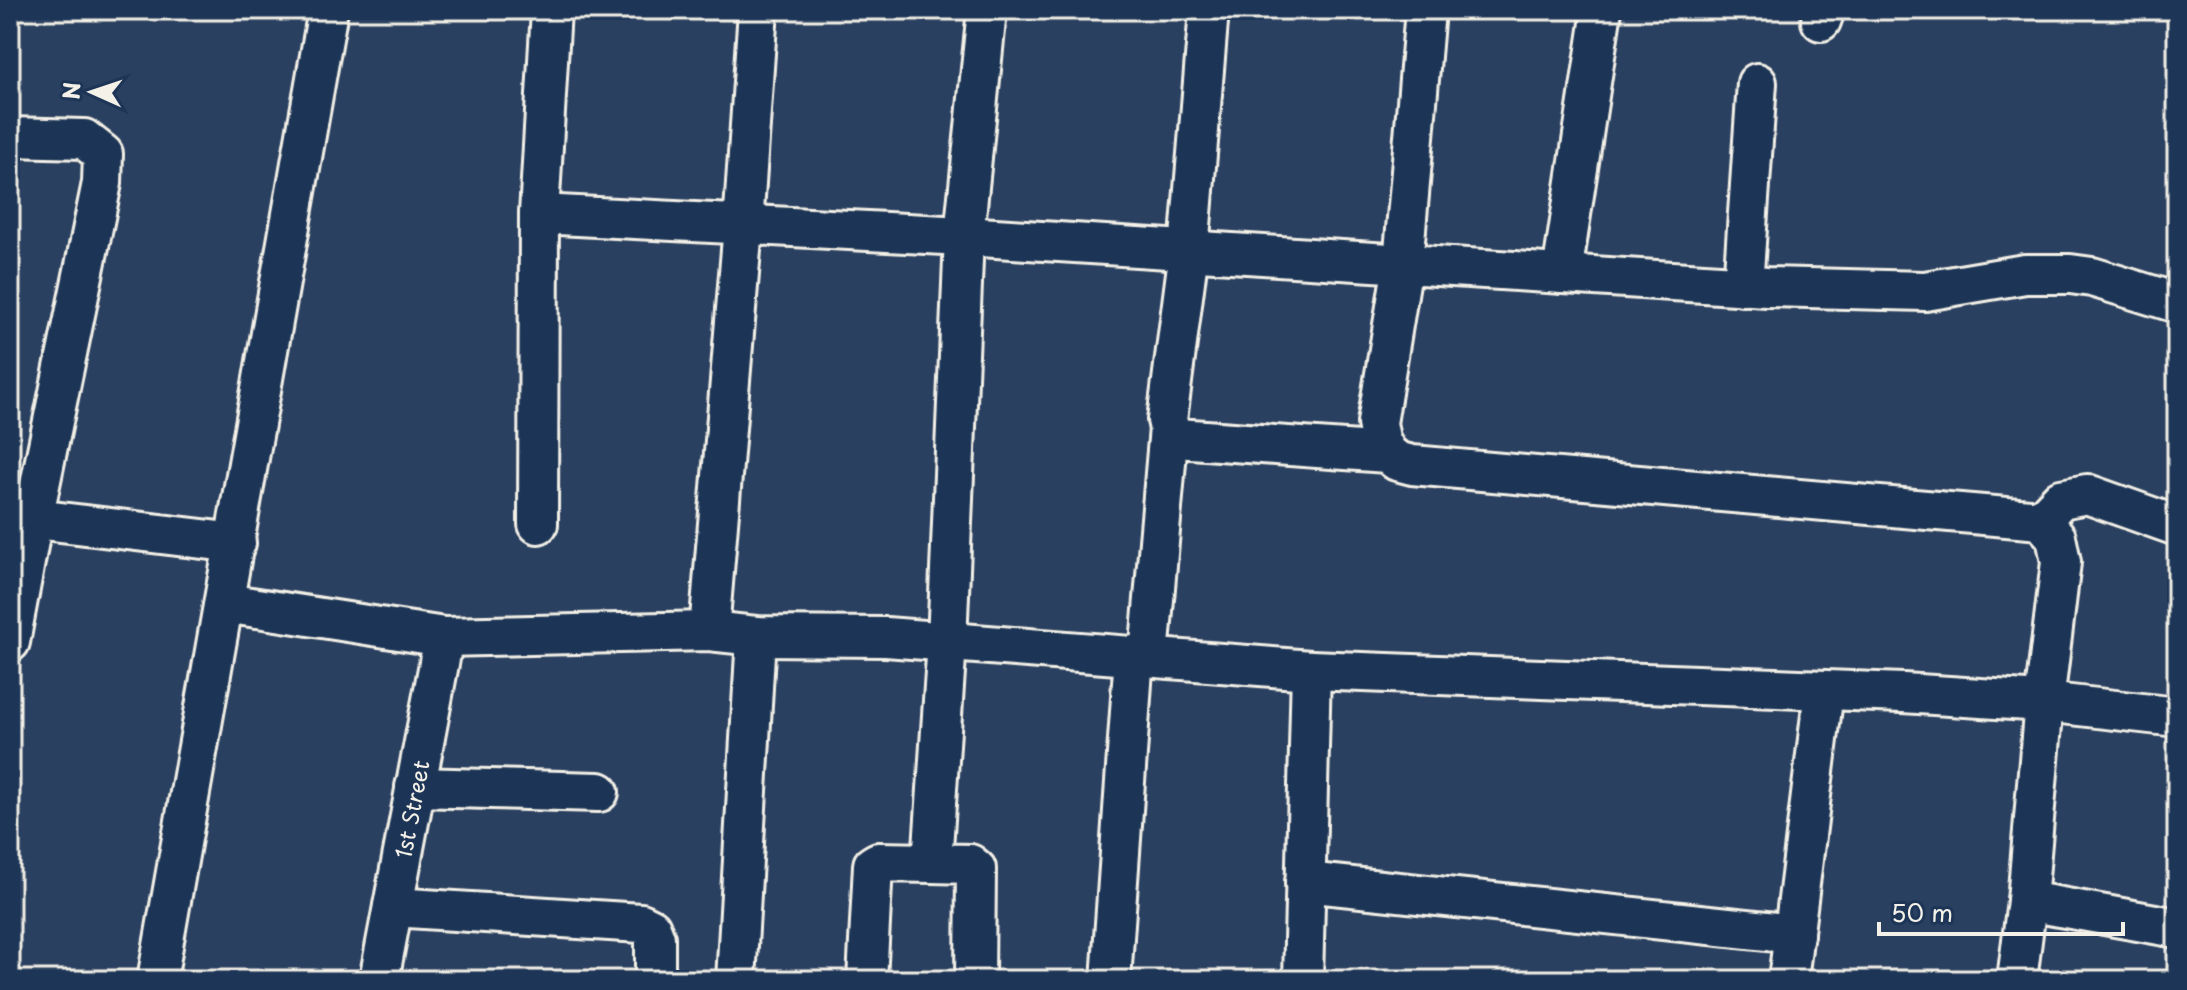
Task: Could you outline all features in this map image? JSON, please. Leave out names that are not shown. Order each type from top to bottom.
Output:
[{"type":"street","points":[[157,980],[328,10]]},
{"type":"street","points":[[538,524],[539,214],[551,10]]},
{"type":"street","points":[[709,631],[758,10]]},
{"type":"street","points":[[932,863],[947,642],[964,236],[987,10]]},
{"type":"street","points":[[1111,980],[1141,656],[1189,250],[1209,10]]},
{"type":"street","points":[[1425,10],[1403,264],[1377,423],[1387,453],[1397,461],[1412,465],[2041,520],[2056,537],[2061,562],[2017,980]]},
{"type":"street","points":[[1562,274],[1602,10]]},
{"type":"street","points":[[1743,286],[1757,83]]},
{"type":"street","points":[[10,137],[84,139],[103,154],[102,183],[21,517],[10,642]]},
{"type":"street","points":[[539,214],[964,236],[1743,286],[1925,291],[2025,274],[2070,274],[2177,303]]},
{"type":"street","points":[[1169,428],[1177,438],[1184,440],[1387,453]]},
{"type":"street","points":[[2041,520],[2061,499],[2087,494],[2177,526]]},
{"type":"street","points":[[21,517],[236,543]]},
{"type":"street","points":[[225,603],[444,637],[709,631],[756,636],[886,637],[1311,670],[1903,693],[2044,702],[2177,717]]},
{"type":"street","points":[[736,980],[756,636]]},
{"type":"street","name":"1st Street","points":[[379,980],[444,637]]},
{"type":"street","points":[[1303,980],[1311,670]]},
{"type":"street","points":[[1788,980],[1824,691]]},
{"type":"street","points":[[415,787],[599,792]]},
{"type":"street","points":[[867,980],[873,865],[878,862],[970,864],[976,869],[975,980]]},
{"type":"street","points":[[1305,882],[1794,934]]},
{"type":"street","points":[[2027,901],[2177,928]]},
{"type":"street","points":[[393,907],[641,923],[651,928],[655,938],[655,980]]}]
